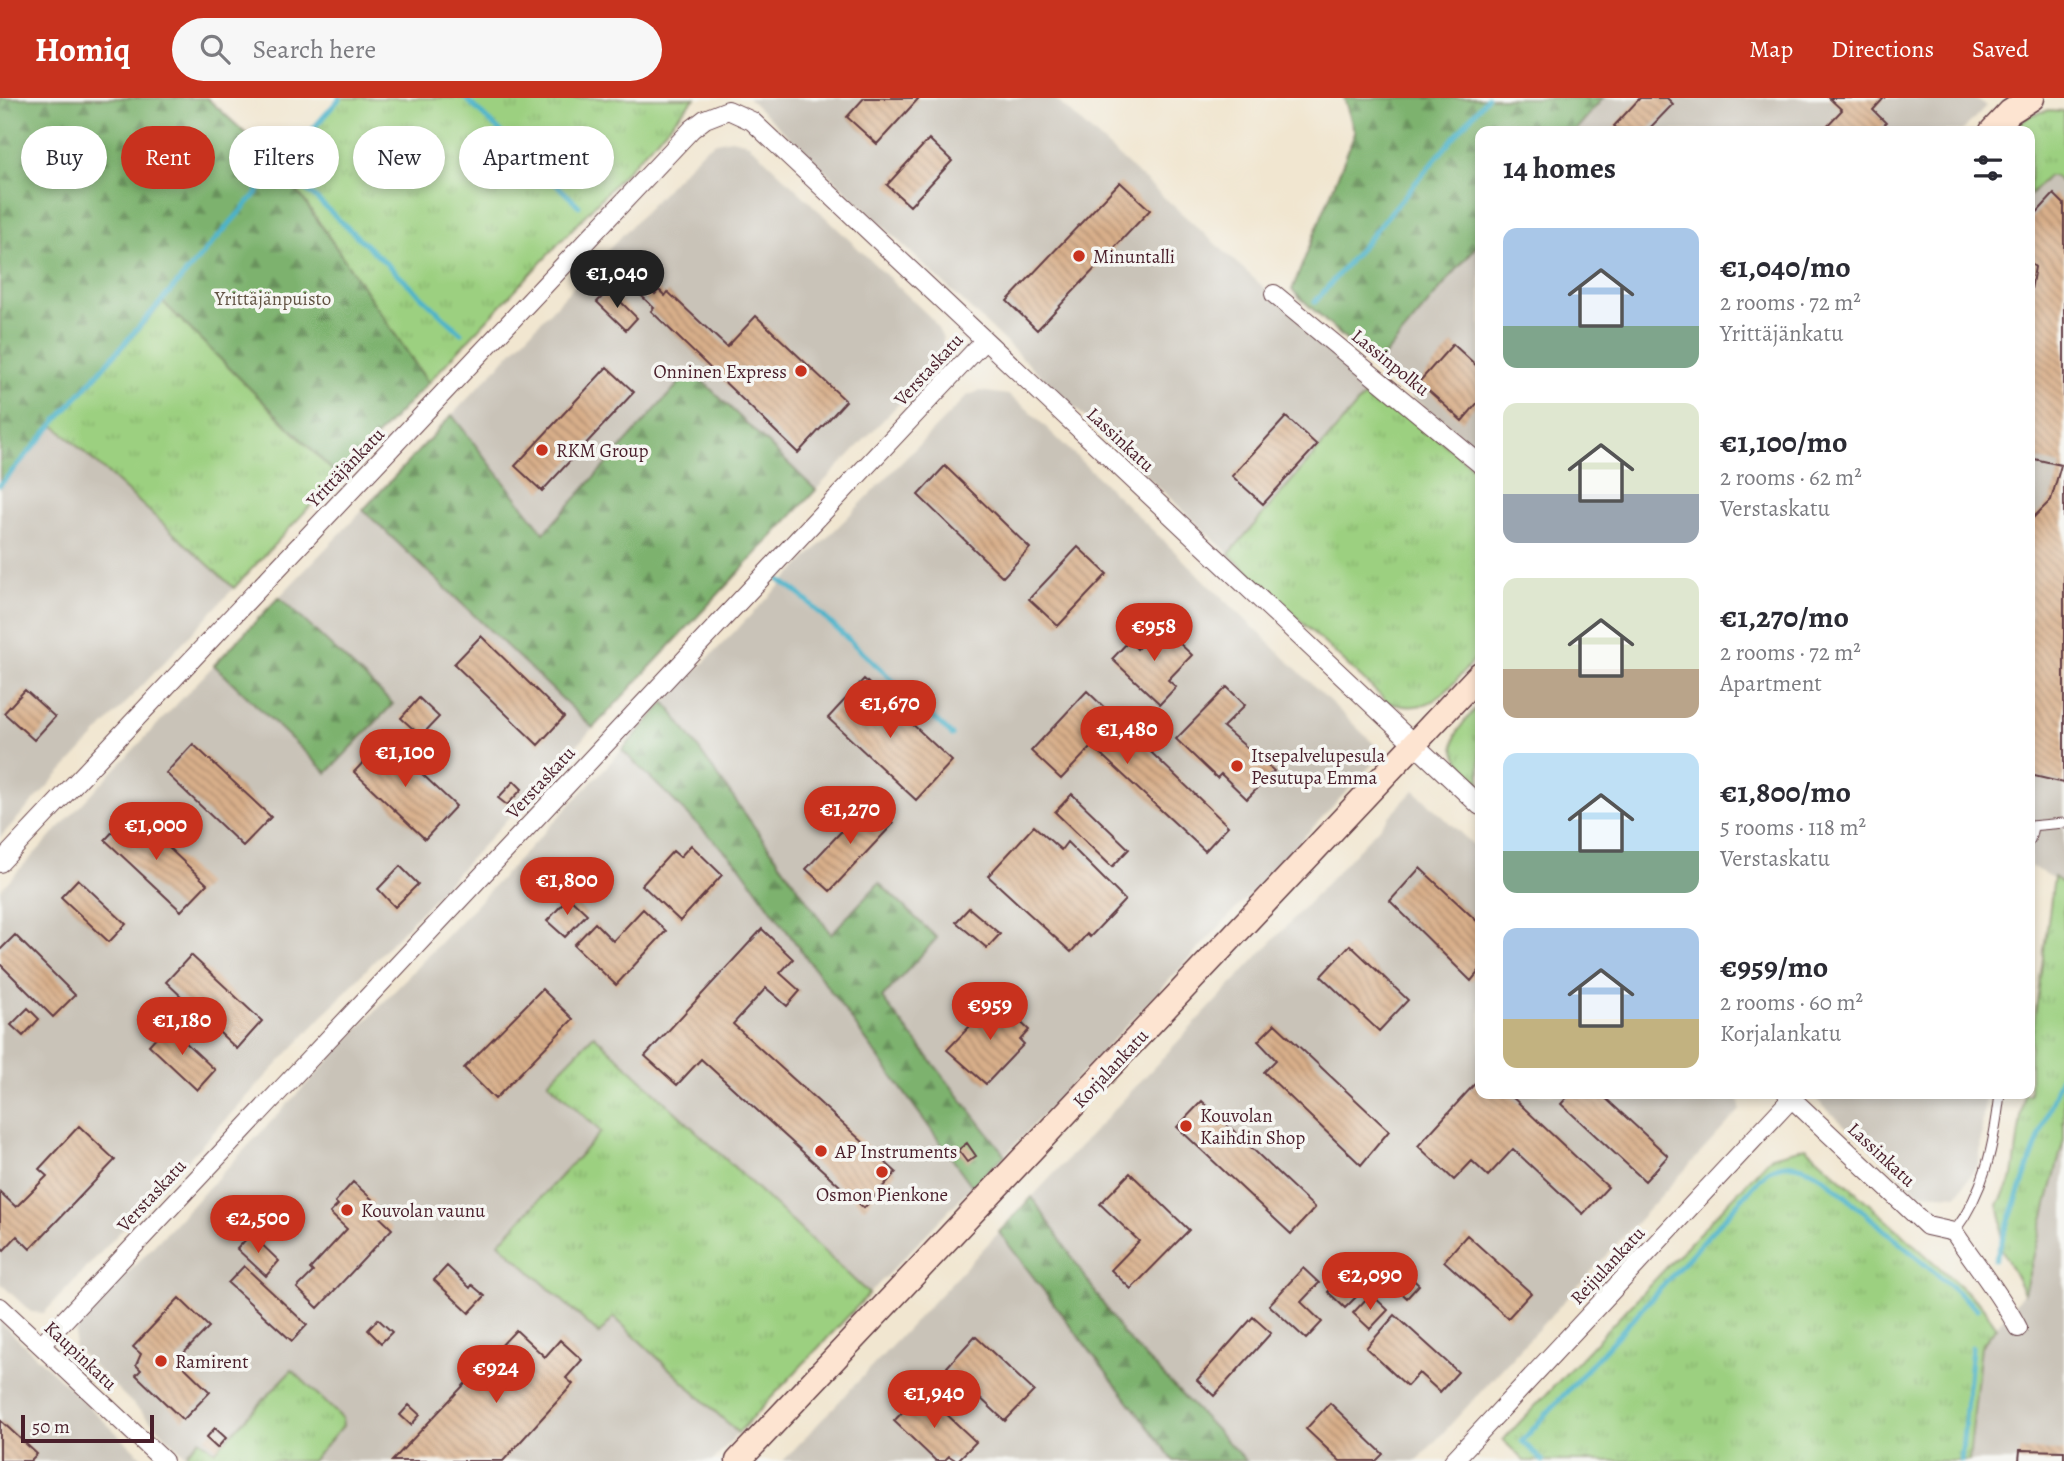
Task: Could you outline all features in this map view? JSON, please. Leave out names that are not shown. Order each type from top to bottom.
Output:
[{"type":"street","points":[[1997,126],[2010,112],[2032,98]]},
{"type":"street","name":"Lassinkatu","points":[[728,110],[752,121],[1475,801]]},
{"type":"street","name":"Yrittäjänkatu","points":[[0,863],[692,130],[705,119],[728,110]]},
{"type":"street","name":"Lassinpolku","points":[[1274,293],[1475,460]]},
{"type":"street","name":"Verstaskatu","points":[[41,1345],[984,341]]},
{"type":"street","name":"Korjalankatu","points":[[738,1461],[1475,679]]},
{"type":"street","name":"Reijulankatu","points":[[1453,1461],[1786,1099]]},
{"type":"street","name":"Lassinkatu","points":[[1792,1099],[1927,1226],[1954,1232]]},
{"type":"street","points":[[1954,1232],[1978,1269],[2004,1301],[2018,1328]]},
{"type":"street","name":"Kaupinkatu","points":[[0,1307],[164,1461]]},
{"type":"lane","points":[[2035,826],[2064,822]]},
{"type":"lane","points":[[1954,1232],[1968,1213],[1988,1166],[1999,1099]]},
{"type":"shaded area","points":[[748,98],[1054,98],[1373,386],[1229,554]]},
{"type":"shaded area","points":[[1603,98],[1974,98],[1986,106],[1967,126],[1579,126]]},
{"type":"shaded area","points":[[2035,130],[2064,132],[2064,884],[2035,869]]},
{"type":"shaded area","points":[[731,139],[748,143],[933,320],[943,338],[943,352],[933,368],[816,490],[691,371],[544,533],[452,415],[703,150],[716,142]]},
{"type":"shaded area","points":[[1475,248],[1475,448],[1375,367]]},
{"type":"shaded area","points":[[979,391],[1008,395],[1025,407],[1374,744],[1378,758],[1005,1155],[882,998],[937,938],[831,934],[665,702],[967,396]]},
{"type":"shaded area","points":[[54,425],[234,588],[0,837],[0,485]]},
{"type":"shaded area","points":[[363,510],[593,728],[44,1313],[31,1312],[0,1283],[0,890],[214,665],[327,773],[393,704],[279,597]]},
{"type":"shaded area","points":[[622,750],[739,865],[972,1186],[869,1294],[594,1035],[549,1083],[601,1131],[599,1333],[614,1317],[738,1433],[713,1461],[192,1461],[74,1347],[76,1328]]},
{"type":"shaded area","points":[[1414,790],[1475,846],[1475,1099],[1739,1099],[1740,1110],[1417,1461],[1246,1461],[1123,1334],[1032,1197]]},
{"type":"shaded area","points":[[1816,1099],[1985,1099],[1979,1163],[1957,1195],[1919,1193]]},
{"type":"shaded area","points":[[2064,1139],[2064,1461],[1969,1461],[1981,1345],[2024,1292]]},
{"type":"shaded area","points":[[999,1232],[1174,1461],[783,1461]]},
{"type":"shaded area","points":[[0,1322],[146,1461],[0,1461]]},
{"type":"green space","name":"Yrittäjänpuisto","points":[[0,98],[207,98],[238,126],[229,126],[229,189],[296,189],[428,383],[338,476],[163,302],[0,485]]},
{"type":"green space","points":[[340,98],[695,98],[614,184],[614,126],[459,126],[459,189],[610,189],[428,383],[296,189],[339,189],[339,126],[315,126]]},
{"type":"green space","points":[[1344,98],[1603,98],[1579,126],[1475,126],[1475,248],[1375,367],[1292,290],[1355,133]]},
{"type":"green space","points":[[2049,110],[2064,111],[2064,185],[2054,176],[2048,176],[2035,190],[2035,126],[2016,126],[2031,115]]},
{"type":"green space","points":[[163,302],[338,476],[234,588],[54,425]]},
{"type":"green space","points":[[691,370],[816,490],[593,728],[363,510],[452,415],[544,533]]},
{"type":"green space","points":[[1373,386],[1475,469],[1475,659],[1450,687],[1430,702],[1418,706],[1404,706],[1387,702],[1229,554]]},
{"type":"green space","points":[[279,597],[393,704],[327,773],[214,665]]},
{"type":"green space","points":[[665,702],[831,934],[879,883],[937,938],[882,998],[1005,1155],[972,1186],[739,865],[622,750]]},
{"type":"green space","points":[[1475,710],[1475,779],[1460,762],[1454,744],[1461,727]]},
{"type":"green space","points":[[2054,877],[2064,884],[2064,1139],[2024,1293],[2001,1248],[2002,1222],[1998,1205],[2013,1176],[2023,1099],[2035,1099],[2035,1016]]},
{"type":"green space","points":[[594,1035],[869,1294],[738,1433],[614,1317],[599,1334],[499,1243],[601,1132],[548,1082]]},
{"type":"green space","points":[[1806,1147],[1982,1306],[1997,1327],[1981,1346],[1969,1461],[1524,1461],[1503,1440],[1772,1156]]},
{"type":"green space","points":[[1032,1197],[1123,1334],[1246,1461],[1174,1461],[999,1232]]},
{"type":"green space","points":[[292,1370],[342,1418],[343,1426],[312,1461],[186,1461],[188,1452],[200,1439],[215,1451]]},
{"type":"building","points":[[864,98],[919,98],[877,144],[847,117]]},
{"type":"building","points":[[1640,98],[1667,98],[1673,104],[1652,126],[1614,126]]},
{"type":"building","points":[[1829,98],[1884,98],[1873,110],[1886,123],[1883,126],[1827,126],[1842,110]]},
{"type":"building","points":[[929,139],[952,161],[910,206],[887,185]]},
{"type":"building","name":"Minuntalli","points":[[1120,182],[1150,210],[1037,330],[1007,301]]},
{"type":"building","points":[[2054,194],[2064,204],[2064,783],[2035,776],[2035,516],[2051,500],[2061,465],[2035,459],[2035,215]]},
{"type":"building","points":[[623,264],[655,294],[659,290],[665,296],[668,292],[727,347],[756,316],[846,401],[798,453],[651,311],[654,308],[616,271]]},
{"type":"building","points":[[609,290],[637,318],[626,330],[597,302]]},
{"type":"building","points":[[1453,344],[1475,364],[1475,406],[1462,421],[1419,382]]},
{"type":"building","points":[[607,367],[634,392],[542,491],[515,466]]},
{"type":"building","points":[[1286,417],[1317,445],[1263,504],[1232,476]]},
{"type":"building","points":[[945,466],[1030,548],[1003,577],[918,495]]},
{"type":"building","points":[[1078,547],[1107,574],[1058,626],[1029,599]]},
{"type":"building","points":[[1160,625],[1192,655],[1168,680],[1176,687],[1160,704],[1112,659],[1129,641],[1137,649]]},
{"type":"building","points":[[481,636],[564,717],[538,745],[454,664]]},
{"type":"building","points":[[864,679],[952,761],[916,800],[828,718]]},
{"type":"building","points":[[1227,687],[1245,705],[1223,727],[1274,771],[1247,799],[1221,774],[1217,778],[1176,739]]},
{"type":"building","points":[[25,690],[55,717],[34,740],[4,713]]},
{"type":"building","points":[[1087,691],[1228,826],[1205,851],[1092,746],[1061,779],[1031,751]]},
{"type":"building","points":[[419,698],[439,717],[421,736],[401,718]]},
{"type":"building","points":[[385,739],[456,806],[425,839],[354,772]]},
{"type":"building","points":[[193,744],[271,817],[243,846],[166,773]]},
{"type":"building","points":[[514,781],[522,789],[507,805],[498,798]]},
{"type":"building","points":[[1072,794],[1129,849],[1112,867],[1055,812]]},
{"type":"building","points":[[869,802],[893,824],[830,891],[806,869]]},
{"type":"building","points":[[131,812],[207,884],[181,911],[105,840]]},
{"type":"building","points":[[1034,826],[1061,850],[1067,842],[1125,900],[1090,937],[1087,934],[1071,952],[988,876]]},
{"type":"building","points":[[691,845],[722,875],[680,921],[642,885],[673,851],[680,857]]},
{"type":"building","points":[[400,866],[418,884],[395,907],[378,889]]},
{"type":"building","points":[[1420,868],[1475,919],[1475,976],[1471,981],[1390,901]]},
{"type":"building","points":[[78,879],[126,924],[109,942],[61,897]]},
{"type":"building","points":[[569,897],[587,914],[565,937],[547,921]]},
{"type":"building","points":[[969,908],[1000,934],[987,948],[956,922]]},
{"type":"building","points":[[643,909],[666,931],[616,985],[574,945],[595,923],[613,941]]},
{"type":"building","points":[[762,929],[793,959],[780,973],[800,991],[787,1006],[766,988],[733,1024],[896,1172],[864,1208],[701,1059],[677,1085],[645,1056]]},
{"type":"building","points":[[15,935],[75,995],[53,1017],[0,964],[0,950]]},
{"type":"building","points":[[1350,945],[1408,1000],[1379,1031],[1321,976]]},
{"type":"building","points":[[191,955],[262,1021],[237,1049],[166,982]]},
{"type":"building","points":[[542,989],[573,1019],[495,1099],[464,1068]]},
{"type":"building","points":[[996,999],[1029,1030],[1020,1040],[1024,1044],[986,1084],[947,1050]]},
{"type":"building","points":[[28,1008],[39,1019],[23,1036],[11,1025]]},
{"type":"building","points":[[1275,1024],[1389,1131],[1361,1165],[1264,1072],[1276,1060],[1258,1041]]},
{"type":"building","points":[[167,1025],[215,1070],[197,1090],[149,1045]]},
{"type":"building","points":[[1475,1083],[1475,1099],[1514,1099],[1608,1187],[1583,1214],[1513,1149],[1488,1176],[1472,1161],[1454,1180],[1418,1146]]},
{"type":"building","points":[[1566,1099],[1606,1099],[1668,1156],[1645,1181],[1561,1104]]},
{"type":"building","points":[[1202,1101],[1315,1208],[1291,1234],[1177,1127]]},
{"type":"building","points":[[79,1126],[115,1160],[30,1249],[17,1236],[4,1250],[0,1246],[0,1192],[16,1207],[47,1176],[39,1169]]},
{"type":"building","points":[[967,1143],[976,1156],[967,1162],[958,1150]]},
{"type":"building","points":[[1130,1173],[1189,1230],[1131,1289],[1111,1270],[1139,1241],[1100,1204]]},
{"type":"building","points":[[353,1182],[374,1201],[369,1207],[392,1229],[318,1308],[297,1288],[313,1272],[310,1269],[347,1229],[330,1213],[338,1205],[335,1202]]},
{"type":"building","points":[[251,1234],[279,1261],[266,1276],[237,1249]]},
{"type":"building","points":[[1467,1235],[1531,1293],[1508,1318],[1444,1261]]},
{"type":"building","points":[[1392,1260],[1419,1285],[1407,1298],[1380,1273]]},
{"type":"building","points":[[244,1266],[307,1325],[292,1341],[228,1283]]},
{"type":"building","points":[[447,1266],[470,1288],[472,1285],[485,1296],[469,1313],[434,1280]]},
{"type":"building","points":[[1303,1268],[1319,1283],[1301,1302],[1322,1322],[1306,1339],[1269,1305]]},
{"type":"building","points":[[1349,1269],[1367,1286],[1345,1308],[1328,1292]]},
{"type":"building","points":[[1371,1294],[1388,1310],[1370,1329],[1353,1313]]},
{"type":"building","points":[[179,1298],[209,1327],[177,1360],[210,1392],[183,1420],[136,1375],[141,1370],[136,1365],[141,1354],[133,1347]]},
{"type":"building","points":[[1395,1315],[1458,1372],[1440,1392],[1419,1373],[1407,1386],[1366,1348]]},
{"type":"building","points":[[1253,1317],[1271,1333],[1214,1396],[1197,1380]]},
{"type":"building","points":[[378,1319],[392,1332],[381,1343],[368,1330]]},
{"type":"building","points":[[516,1330],[545,1357],[560,1340],[582,1360],[566,1378],[573,1384],[503,1461],[392,1461]]},
{"type":"building","points":[[975,1336],[1034,1391],[1005,1421],[947,1367]]},
{"type":"building","points":[[922,1391],[976,1442],[957,1461],[949,1456],[944,1461],[936,1461],[894,1421]]},
{"type":"building","points":[[1330,1403],[1383,1454],[1376,1461],[1340,1461],[1306,1429]]},
{"type":"building","points":[[409,1405],[420,1415],[411,1425],[400,1415]]},
{"type":"building","points":[[0,1420],[37,1454],[30,1461],[0,1461]]},
{"type":"building","points":[[215,1428],[226,1438],[217,1448],[206,1438]]},
{"type":"building","points":[[2020,1450],[2064,1451],[2064,1461],[2019,1461]]},
{"type":"waterway","points":[[0,485],[340,98]]},
{"type":"waterway","points":[[465,98],[579,206]]},
{"type":"waterway","points":[[1315,302],[1487,98]]},
{"type":"waterway","points":[[306,189],[461,333]]},
{"type":"waterway","points":[[779,580],[797,592],[952,735]]},
{"type":"waterway","points":[[1995,1260],[2064,1068]]},
{"type":"waterway","points":[[1543,1461],[1522,1441],[1766,1172],[1773,1168],[1795,1165],[1824,1178],[1977,1309]]},
{"type":"waterway","points":[[1961,1461],[1972,1347]]},
{"type":"place","name":"Minuntalli","points":[[1079,256]]},
{"type":"place","name":"Onninen Express","points":[[801,371]]},
{"type":"place","name":"RKM Group","points":[[542,450]]},
{"type":"place","name":"Itsepalvelupesula Pesutupa Emma","points":[[1237,766]]},
{"type":"place","name":"Kouvolan Kaihdin Shop","points":[[1186,1126]]},
{"type":"place","name":"AP Instruments","points":[[821,1151]]},
{"type":"place","name":"Osmon Pienkone","points":[[882,1172]]},
{"type":"place","name":"Kouvolan vaunu","points":[[347,1210]]},
{"type":"place","name":"Ramirent","points":[[161,1361]]}]
